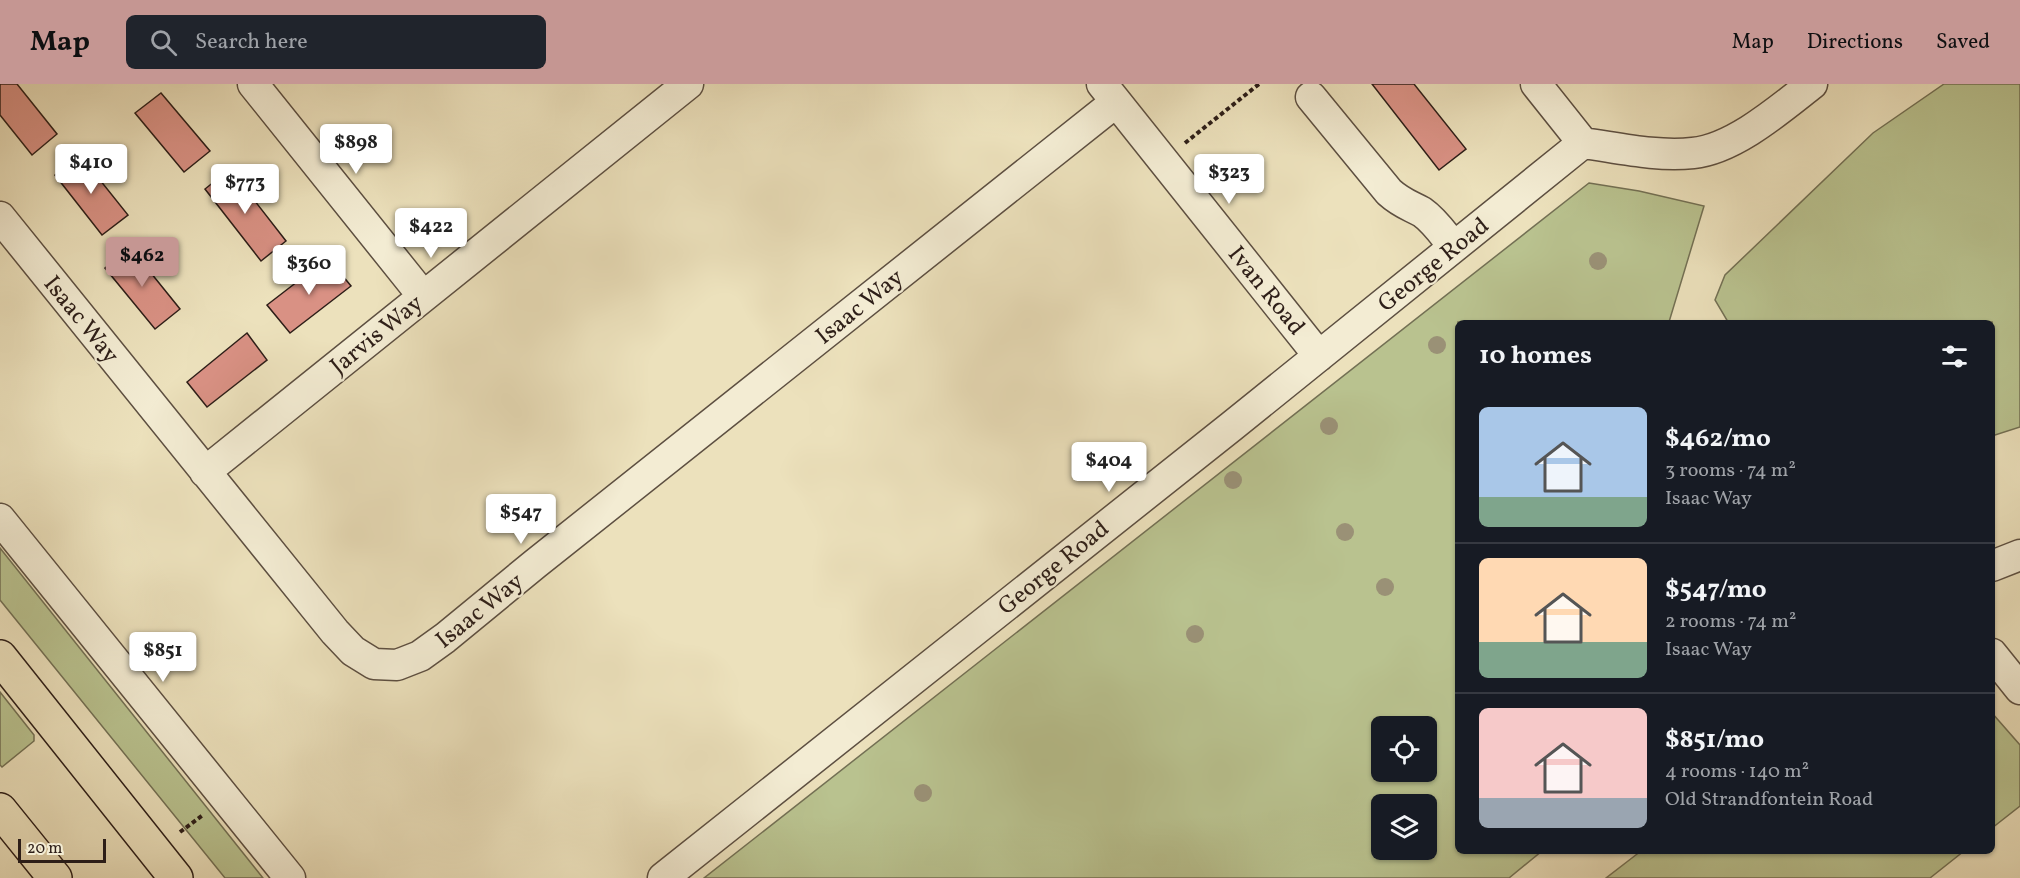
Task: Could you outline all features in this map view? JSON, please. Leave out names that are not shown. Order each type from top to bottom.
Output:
[{"type":"main road","points":[[0,657],[176,878]]},
{"type":"main road","points":[[0,810],[55,878]]},
{"type":"street","points":[[253,84],[423,296]]},
{"type":"street","name":"Jarvis Way","points":[[205,472],[688,84]]},
{"type":"street","points":[[1536,84],[1583,143],[1661,154],[1695,153],[1731,141],[1767,119],[1812,84]]},
{"type":"street","name":"Ivan Road","points":[[1109,93],[1319,356]]},
{"type":"street","name":"Isaac Way","points":[[0,217],[335,632],[353,651],[374,664],[397,665],[420,656],[446,638],[1109,93]]},
{"type":"street","points":[[1311,97],[1389,192],[1400,202],[1422,212],[1433,221],[1454,247]]},
{"type":"street","name":"George Road","points":[[663,878],[1583,143]]},
{"type":"street","points":[[0,519],[290,878]]},
{"type":"street","points":[[1995,563],[2020,555]]},
{"type":"street","points":[[1995,658],[2020,689]]},
{"type":"path","points":[[1163,160],[1259,84]]},
{"type":"path","points":[[179,834],[205,813]]},
{"type":"green space","points":[[1944,84],[2020,84],[2020,427],[1995,435],[1995,320],[1727,320],[1715,300],[1725,275],[1873,133]]},
{"type":"green space","points":[[1589,183],[1639,191],[1704,206],[1670,320],[1455,320],[1455,854],[1538,854],[1509,878],[704,878]]},
{"type":"green space","points":[[0,548],[263,878],[225,878],[0,600]]},
{"type":"green space","points":[[0,692],[34,735],[34,741],[2,767],[0,765]]},
{"type":"green space","points":[[1995,716],[2020,745],[2020,806],[1995,826]]},
{"type":"green space","points":[[1637,854],[1960,854],[1930,878],[1606,878]]},
{"type":"building","points":[[0,84],[17,84],[57,134],[32,155],[0,115]]},
{"type":"building","points":[[1372,84],[1414,84],[1466,149],[1439,170]]},
{"type":"building","points":[[161,93],[210,151],[184,172],[135,113]]},
{"type":"building","points":[[80,155],[128,215],[102,235],[55,175]]},
{"type":"building","points":[[230,169],[286,241],[261,261],[205,189]]},
{"type":"building","points":[[130,247],[180,309],[155,329],[105,268]]},
{"type":"building","points":[[328,258],[351,286],[290,333],[267,305]]},
{"type":"building","points":[[247,333],[267,360],[207,407],[187,382]]}]
